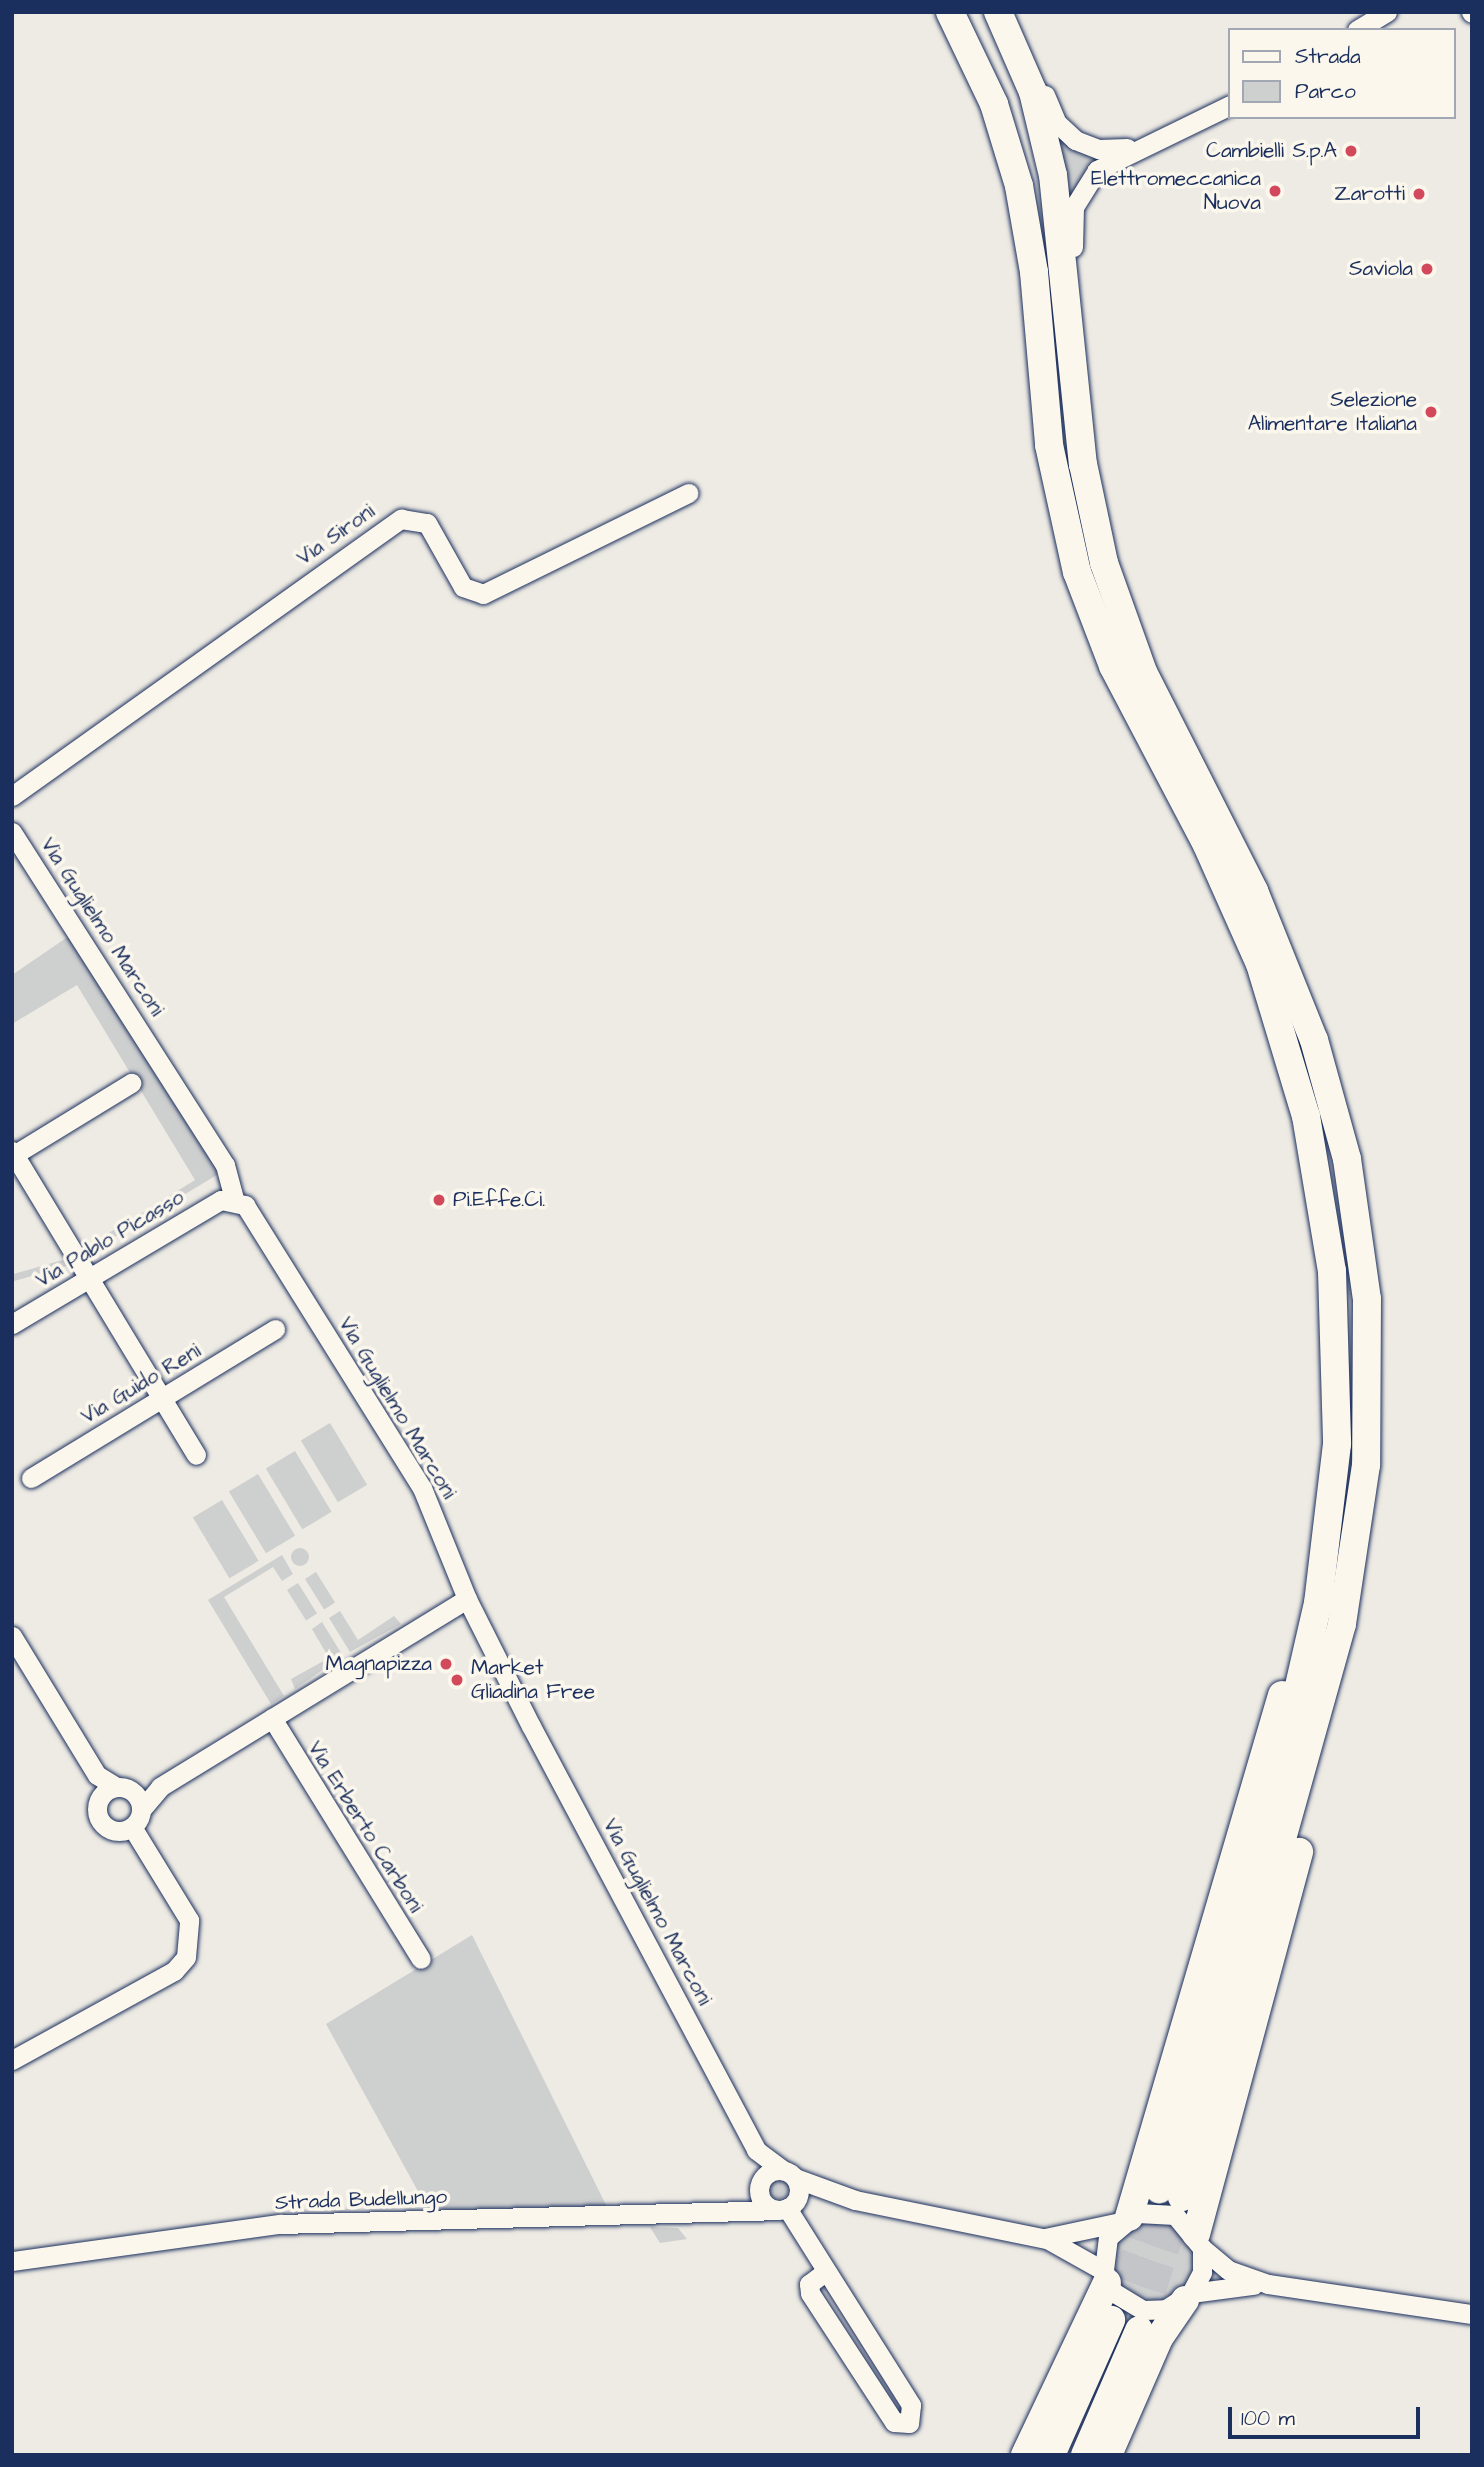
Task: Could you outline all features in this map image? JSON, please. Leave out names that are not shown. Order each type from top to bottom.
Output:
[{"type":"highway","points":[[950,12],[989,91],[1019,186],[1035,279],[1050,452],[1077,572],[1113,666],[1238,910],[1296,1073],[1327,1229],[1338,1401],[1329,1532],[1304,1674],[1170,2193],[1342,1624],[1365,1480],[1369,1339]]},
{"type":"highway","points":[[998,12],[1017,50],[1047,144],[1066,280],[1083,464],[1100,548],[1143,672],[1254,891],[1319,1054],[1352,1186],[1369,1339],[1378,1447],[1336,1716],[1199,2241]]},
{"type":"highway","points":[[1125,2219],[1297,1651],[1338,1401]]},
{"type":"highway","points":[[1025,2455],[1106,2277]]},
{"type":"highway","points":[[1108,2455],[1159,2338],[1188,2296]]},
{"type":"highway","points":[[1051,2455],[1111,2320]]},
{"type":"highway","points":[[1085,2455],[1139,2330]]},
{"type":"street","points":[[1360,28],[1387,12]]},
{"type":"street","points":[[1017,50],[1035,70],[1053,116],[1070,137],[1099,149],[1132,148]]},
{"type":"street","points":[[1066,280],[1080,191],[1097,170],[1132,148],[1195,126],[1228,106]]},
{"type":"street","name":"Via Sironi","points":[[12,796],[401,519],[427,523],[463,587],[483,594],[688,493]]},
{"type":"street","name":"Via Guglielmo Marconi","points":[[12,832],[225,1165],[234,1199],[256,1219],[422,1488],[467,1598],[755,2148],[760,2183]]},
{"type":"street","points":[[131,1083],[13,1154],[196,1455]]},
{"type":"street","name":"Via Pablo Picasso","points":[[12,1324],[215,1203],[234,1199]]},
{"type":"street","name":"Via Guido Reni","points":[[31,1478],[275,1329]]},
{"type":"street","points":[[12,1636],[97,1775],[99,1800],[106,1827],[137,1819],[160,1787],[467,1598]]},
{"type":"street","name":"Via Erberto Carboni","points":[[272,1718],[421,1959]]},
{"type":"street","points":[[12,2060],[174,1971],[186,1957],[189,1920],[123,1788],[97,1775]]},
{"type":"street","points":[[99,1800],[123,1788],[160,1787]]},
{"type":"street","name":"Via Guglielmo Marconi","points":[[755,2148],[789,2174]]},
{"type":"street","points":[[784,2208],[798,2194],[789,2174]]},
{"type":"street","name":"Strada Budellungo","points":[[714,2211],[760,2183],[789,2174],[858,2201],[1044,2238],[1080,2236],[1125,2219],[1166,2212],[1228,2270],[1268,2284],[1472,2314]]},
{"type":"street","points":[[760,2183],[763,2202],[784,2208],[911,2405],[909,2423],[894,2422],[809,2290],[825,2272]]},
{"type":"street","name":"Strada Budellungo","points":[[12,2261],[280,2224],[714,2211],[858,2201]]},
{"type":"street","points":[[1106,2277],[1104,2248],[1125,2219]]},
{"type":"street","name":"Strada Budellungo","points":[[1044,2238],[1106,2277],[1122,2300],[1143,2310],[1188,2296],[1268,2284]]},
{"type":"street","points":[[1188,2296],[1202,2272],[1199,2241]]},
{"type":"green space","points":[[1057,135],[1103,156],[1069,198]]},
{"type":"green space","points":[[69,936],[220,1173],[164,1207],[161,1201],[195,1180],[77,985],[12,1024],[12,975]]},
{"type":"green space","points":[[157,1204],[160,1209],[87,1254],[82,1249]]},
{"type":"green space","points":[[66,1259],[68,1266],[12,1282],[12,1274]]},
{"type":"green space","points":[[330,1423],[367,1485],[338,1502],[301,1441]]},
{"type":"green space","points":[[295,1451],[332,1512],[302,1529],[266,1469]]},
{"type":"green space","points":[[258,1474],[295,1536],[266,1553],[229,1492]]},
{"type":"green space","points":[[222,1500],[259,1561],[229,1578],[193,1518]]},
{"type":"green space","points":[[296,1548],[304,1548],[309,1557],[307,1564],[296,1566],[291,1561],[291,1553]]},
{"type":"green space","points":[[282,1555],[293,1574],[282,1581],[273,1567],[224,1597],[284,1696],[271,1704],[208,1600]]},
{"type":"green space","points":[[316,1572],[335,1603],[324,1609],[305,1579]]},
{"type":"green space","points":[[298,1583],[317,1614],[306,1620],[287,1590]]},
{"type":"green space","points":[[340,1611],[358,1640],[394,1616],[401,1624],[350,1652],[329,1618]]},
{"type":"green space","points":[[322,1622],[343,1656],[295,1689],[291,1679],[329,1658],[312,1629]]},
{"type":"green space","points":[[472,1935],[610,2213],[430,2213],[326,2024]]},
{"type":"green space","points":[[779,2179],[786,2182],[789,2189],[786,2196],[779,2199],[772,2196],[769,2189],[772,2182]]},
{"type":"green space","points":[[1153,2221],[1169,2224],[1182,2233],[1191,2246],[1194,2262],[1191,2278],[1182,2291],[1169,2300],[1153,2303],[1137,2300],[1124,2291],[1115,2278],[1112,2262],[1115,2246],[1124,2233],[1137,2224]]},
{"type":"green space","points":[[650,2227],[678,2228],[687,2239],[660,2243]]},
{"type":"tunnel","points":[[1111,2320],[1159,2189]]},
{"type":"tunnel","points":[[1139,2330],[1182,2197]]},
{"type":"place","name":"Cambielli S.p.A","points":[[1351,151]]},
{"type":"place","name":"Elettromeccanica Nuova","points":[[1275,191]]},
{"type":"place","name":"Zarotti","points":[[1419,194]]},
{"type":"place","name":"Saviola","points":[[1427,269]]},
{"type":"place","name":"Selezione Alimentare Italiana","points":[[1431,412]]},
{"type":"place","name":"Pi.Effe.Ci.","points":[[439,1200]]},
{"type":"place","name":"Magnapizza","points":[[446,1664]]},
{"type":"place","name":"Market Gliadina Free","points":[[457,1680]]}]
